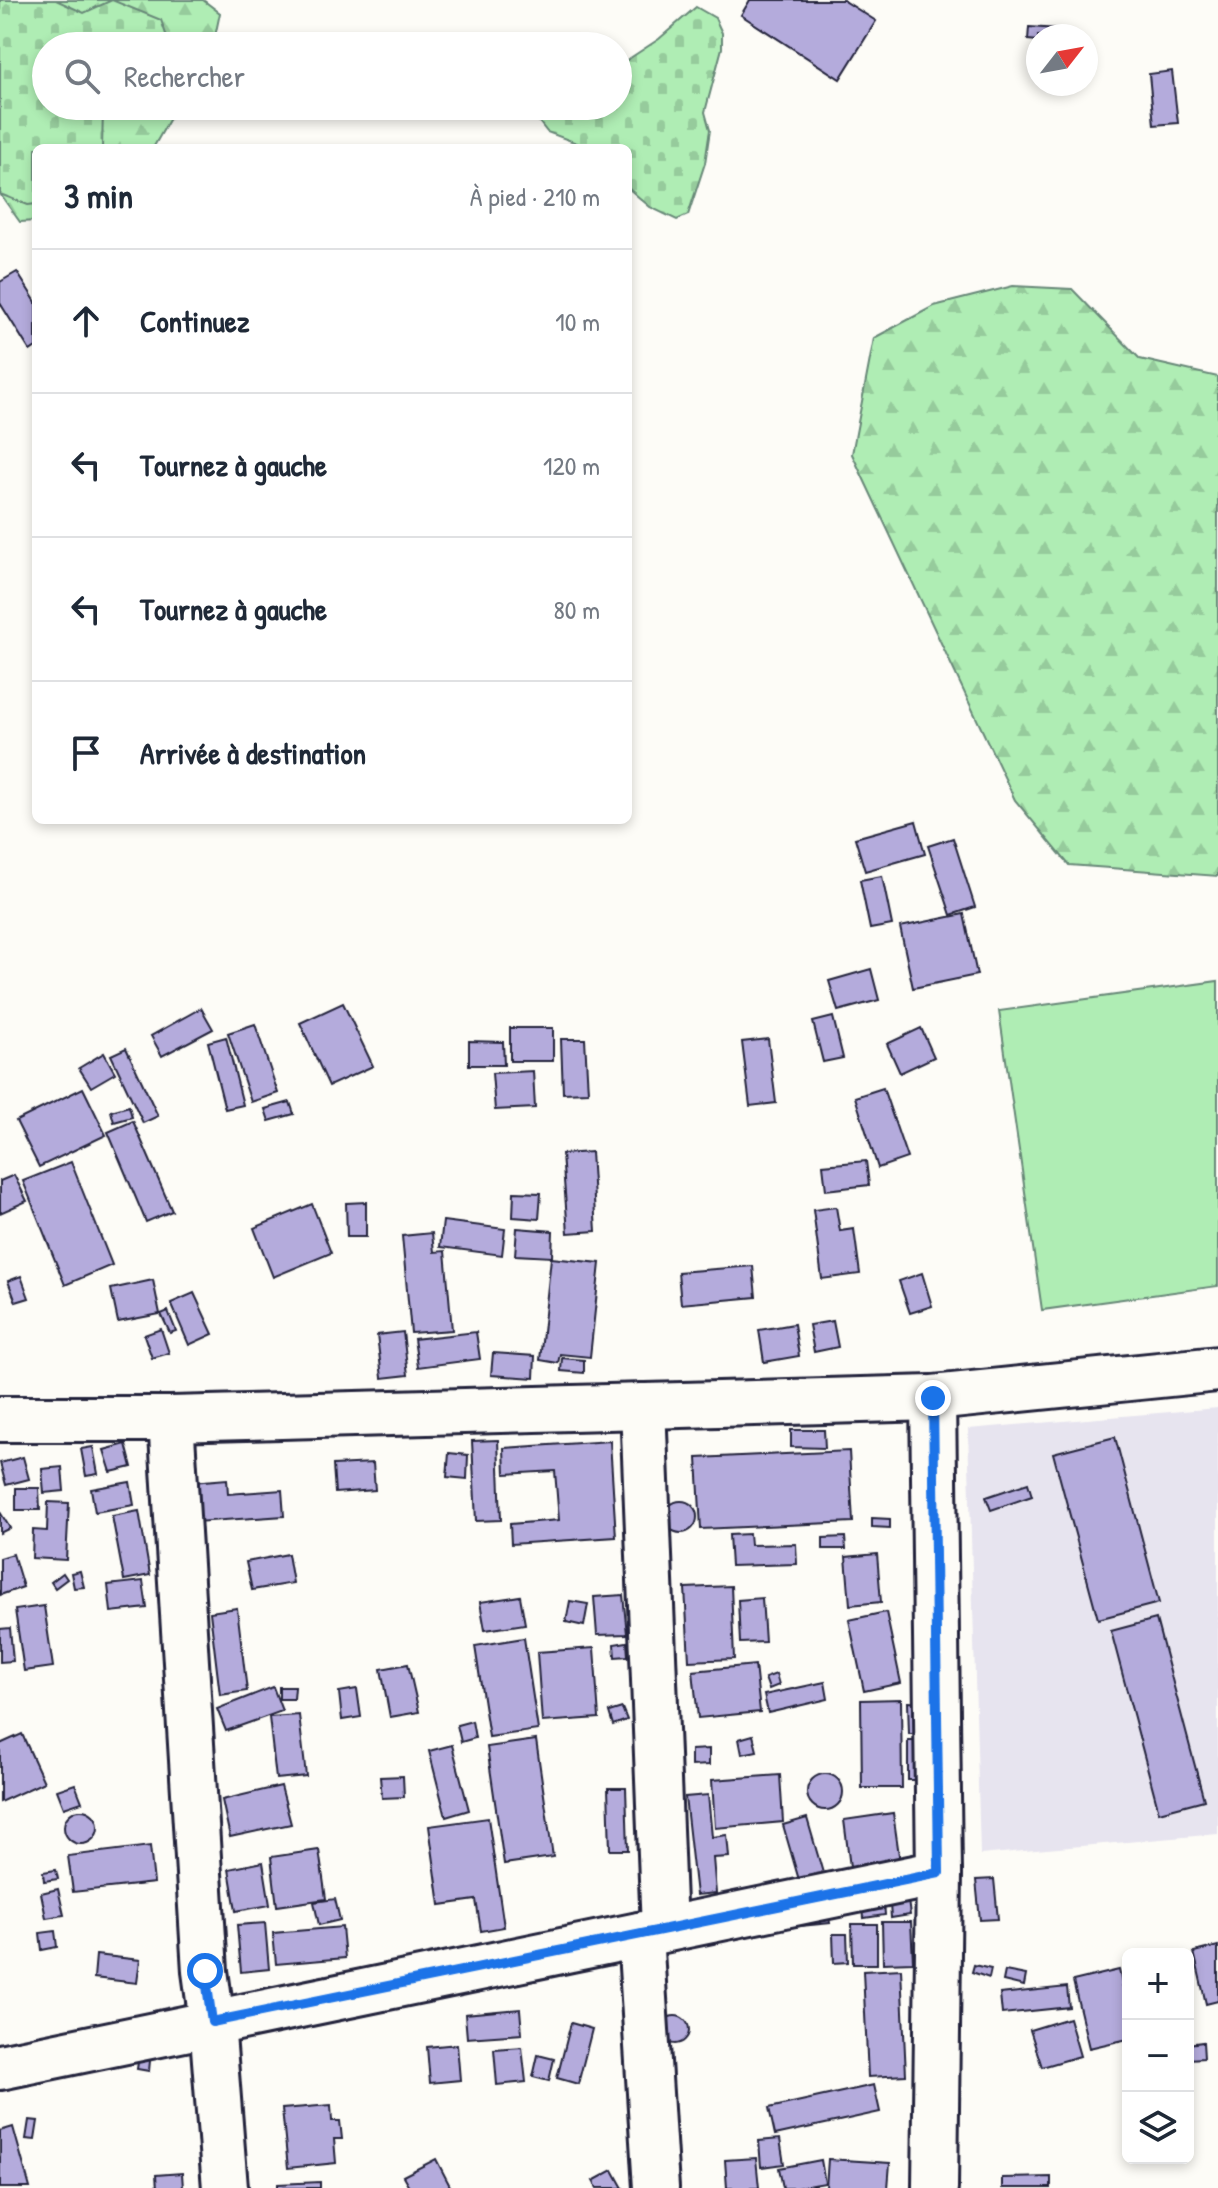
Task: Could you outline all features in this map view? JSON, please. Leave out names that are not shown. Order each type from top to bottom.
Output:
[{"type":"street","points":[[0,1419],[171,1419],[933,1398],[1218,1369]]},
{"type":"street","points":[[933,1398],[939,1873],[935,2188]]},
{"type":"street","points":[[643,1406],[656,2188]]},
{"type":"street","points":[[171,1419],[205,1971],[225,2188]]},
{"type":"street","points":[[0,2067],[939,1873]]},
{"type":"shaded area","points":[[1218,1408],[1218,1834],[980,1855],[968,1429]]},
{"type":"green space","points":[[0,0],[203,0],[220,13],[216,32],[32,32],[32,120],[169,120],[155,144],[32,144],[32,221],[20,222],[0,194]]},
{"type":"green space","points":[[0,0],[56,0],[84,13],[112,0],[161,20],[165,32],[32,32],[32,120],[103,120],[102,144],[32,144],[32,204],[0,194]]},
{"type":"green space","points":[[696,7],[715,18],[722,33],[722,48],[705,112],[710,130],[705,163],[688,215],[677,220],[650,207],[632,191],[632,144],[579,144],[547,132],[538,120],[632,120],[632,57],[659,39]]},
{"type":"green space","points":[[1013,286],[1072,289],[1140,359],[1218,377],[1218,876],[1069,865],[1015,800],[852,454],[874,338],[934,306]]},
{"type":"green space","points":[[1218,981],[1218,1286],[1042,1310],[999,1011]]},
{"type":"building","points":[[750,0],[843,0],[876,21],[840,79],[741,15]]},
{"type":"building","points":[[1172,71],[1178,123],[1154,125],[1149,74]]},
{"type":"building","points":[[17,272],[32,296],[30,351],[0,303],[0,282]]},
{"type":"building","points":[[916,821],[925,854],[865,871],[855,838]]},
{"type":"building","points":[[953,838],[975,907],[951,915],[928,846]]},
{"type":"building","points":[[882,876],[892,925],[870,929],[860,880]]},
{"type":"building","points":[[964,914],[977,975],[913,988],[900,927]]},
{"type":"building","points":[[871,969],[879,1000],[838,1011],[829,981]]},
{"type":"building","points":[[343,1003],[373,1066],[329,1086],[300,1023]]},
{"type":"building","points":[[201,1008],[213,1029],[162,1056],[151,1036]]},
{"type":"building","points":[[833,1017],[843,1058],[823,1062],[813,1022]]},
{"type":"building","points":[[255,1024],[278,1093],[251,1102],[228,1033]]},
{"type":"building","points":[[510,1028],[553,1028],[553,1061],[510,1061]]},
{"type":"building","points":[[921,1028],[934,1057],[900,1073],[887,1044]]},
{"type":"building","points":[[226,1037],[243,1105],[225,1109],[208,1042]]},
{"type":"building","points":[[561,1039],[585,1039],[588,1092],[563,1093]]},
{"type":"building","points":[[768,1039],[776,1103],[750,1106],[742,1042]]},
{"type":"building","points":[[469,1041],[503,1042],[504,1065],[469,1065]]},
{"type":"building","points":[[126,1048],[158,1116],[143,1123],[111,1055]]},
{"type":"building","points":[[104,1053],[115,1073],[91,1087],[79,1068]]},
{"type":"building","points":[[533,1071],[535,1108],[495,1110],[492,1073]]},
{"type":"building","points":[[83,1088],[106,1135],[39,1167],[16,1121]]},
{"type":"building","points":[[883,1088],[907,1158],[878,1168],[855,1097]]},
{"type":"building","points":[[290,1102],[294,1114],[269,1121],[265,1109]]},
{"type":"building","points":[[129,1106],[132,1117],[114,1122],[111,1111]]},
{"type":"building","points":[[133,1121],[172,1211],[146,1222],[108,1132]]},
{"type":"building","points":[[591,1152],[596,1231],[568,1233],[562,1154]]},
{"type":"building","points":[[866,1161],[869,1185],[826,1190],[823,1165]]},
{"type":"building","points":[[71,1162],[112,1265],[65,1285],[23,1181]]},
{"type":"building","points":[[14,1175],[27,1201],[0,1213],[0,1181]]},
{"type":"building","points":[[514,1192],[541,1193],[539,1219],[513,1217]]},
{"type":"building","points":[[366,1202],[366,1237],[347,1237],[346,1203]]},
{"type":"building","points":[[312,1204],[331,1253],[273,1277],[254,1228]]},
{"type":"building","points":[[836,1207],[840,1231],[854,1229],[860,1274],[822,1279],[813,1210]]},
{"type":"building","points":[[443,1221],[505,1229],[502,1255],[440,1247]]},
{"type":"building","points":[[517,1228],[553,1231],[552,1257],[515,1255]]},
{"type":"building","points":[[432,1233],[434,1252],[445,1251],[452,1330],[411,1333],[402,1236]]},
{"type":"building","points":[[551,1258],[600,1263],[590,1357],[560,1354],[558,1363],[540,1360]]},
{"type":"building","points":[[753,1266],[756,1297],[681,1304],[678,1272]]},
{"type":"building","points":[[922,1273],[932,1306],[910,1313],[899,1281]]},
{"type":"building","points":[[21,1276],[29,1298],[16,1302],[8,1281]]},
{"type":"building","points":[[153,1280],[160,1314],[118,1322],[111,1289]]},
{"type":"building","points":[[194,1293],[213,1334],[189,1345],[171,1303]]},
{"type":"building","points":[[168,1311],[176,1331],[170,1333],[161,1314]]},
{"type":"building","points":[[833,1321],[838,1347],[814,1352],[809,1325]]},
{"type":"building","points":[[794,1324],[799,1356],[764,1362],[759,1330]]},
{"type":"building","points":[[161,1329],[169,1353],[152,1358],[144,1335]]},
{"type":"building","points":[[403,1332],[408,1375],[382,1378],[377,1335]]},
{"type":"building","points":[[476,1332],[480,1359],[418,1367],[414,1339]]},
{"type":"building","points":[[493,1353],[535,1356],[534,1378],[491,1375]]},
{"type":"building","points":[[562,1358],[584,1360],[584,1373],[561,1371]]},
{"type":"building","points":[[791,1430],[824,1430],[825,1448],[791,1447]]},
{"type":"building","points":[[1115,1437],[1159,1603],[1098,1619],[1053,1453]]},
{"type":"building","points":[[498,1440],[501,1520],[476,1521],[472,1441]]},
{"type":"building","points":[[610,1441],[616,1537],[511,1544],[510,1524],[559,1520],[555,1471],[505,1474],[504,1448]]},
{"type":"building","points":[[126,1444],[132,1467],[111,1472],[104,1450]]},
{"type":"building","points":[[93,1447],[98,1474],[86,1476],[81,1449]]},
{"type":"building","points":[[849,1451],[853,1522],[701,1529],[697,1458]]},
{"type":"building","points":[[449,1453],[468,1455],[467,1479],[447,1477]]},
{"type":"building","points":[[23,1457],[29,1479],[6,1485],[0,1463]]},
{"type":"building","points":[[373,1463],[375,1490],[335,1493],[333,1465]]},
{"type":"building","points":[[62,1467],[64,1491],[44,1493],[42,1469]]},
{"type":"building","points":[[227,1479],[228,1494],[282,1490],[284,1516],[195,1522],[192,1482]]},
{"type":"building","points":[[130,1482],[134,1505],[95,1512],[91,1489]]},
{"type":"building","points":[[1028,1483],[1032,1496],[991,1510],[986,1497]]},
{"type":"building","points":[[16,1488],[39,1488],[40,1510],[16,1510]]},
{"type":"building","points":[[681,1501],[692,1506],[697,1517],[692,1528],[681,1533],[670,1528],[665,1517],[670,1506]]},
{"type":"building","points":[[48,1502],[69,1503],[66,1560],[32,1558],[33,1530],[47,1531]]},
{"type":"building","points":[[139,1511],[150,1575],[124,1580],[112,1516]]},
{"type":"building","points":[[0,1512],[10,1528],[0,1533]]},
{"type":"building","points":[[872,1518],[890,1519],[890,1528],[872,1527]]},
{"type":"building","points":[[749,1534],[750,1545],[796,1544],[797,1564],[731,1566],[729,1535]]},
{"type":"building","points":[[845,1537],[846,1549],[823,1549],[823,1538]]},
{"type":"building","points":[[13,1554],[23,1587],[0,1595],[0,1558]]},
{"type":"building","points":[[288,1554],[293,1583],[252,1590],[246,1562]]},
{"type":"building","points":[[877,1554],[881,1602],[850,1605],[846,1557]]},
{"type":"building","points":[[80,1571],[84,1587],[74,1588],[71,1573]]},
{"type":"building","points":[[63,1573],[67,1579],[55,1588],[51,1582]]},
{"type":"building","points":[[143,1581],[147,1608],[111,1612],[108,1585]]},
{"type":"building","points":[[731,1586],[734,1659],[689,1661],[685,1588]]},
{"type":"building","points":[[623,1595],[627,1634],[597,1635],[594,1597]]},
{"type":"building","points":[[520,1596],[525,1624],[485,1630],[480,1602]]},
{"type":"building","points":[[762,1598],[765,1642],[740,1643],[738,1600]]},
{"type":"building","points":[[570,1601],[588,1604],[584,1626],[566,1622]]},
{"type":"building","points":[[44,1606],[53,1667],[24,1671],[15,1610]]},
{"type":"building","points":[[237,1608],[247,1691],[220,1695],[210,1612]]},
{"type":"building","points":[[886,1612],[901,1683],[864,1691],[849,1620]]},
{"type":"building","points":[[1156,1619],[1204,1800],[1159,1812],[1111,1631]]},
{"type":"building","points":[[10,1628],[13,1661],[0,1662],[0,1629]]},
{"type":"building","points":[[524,1638],[538,1730],[489,1737],[475,1646]]},
{"type":"building","points":[[627,1642],[628,1656],[615,1657],[614,1644]]},
{"type":"building","points":[[594,1648],[599,1718],[542,1722],[537,1652]]},
{"type":"building","points":[[408,1664],[419,1712],[390,1717],[381,1669]]},
{"type":"building","points":[[755,1665],[760,1712],[698,1718],[693,1671]]},
{"type":"building","points":[[776,1674],[779,1685],[769,1689],[765,1678]]},
{"type":"building","points":[[825,1682],[828,1699],[768,1713],[764,1695]]},
{"type":"building","points":[[273,1687],[282,1711],[226,1731],[217,1709]]},
{"type":"building","points":[[279,1687],[295,1687],[294,1699],[279,1699]]},
{"type":"building","points":[[357,1689],[361,1717],[342,1720],[339,1692]]},
{"type":"building","points":[[901,1699],[902,1788],[862,1788],[861,1700]]},
{"type":"building","points":[[908,1702],[924,1703],[924,1734],[909,1734]]},
{"type":"building","points":[[622,1708],[627,1720],[613,1725],[609,1712]]},
{"type":"building","points":[[299,1715],[306,1776],[276,1779],[269,1717]]},
{"type":"building","points":[[472,1721],[475,1738],[461,1742],[457,1725]]},
{"type":"building","points":[[22,1734],[44,1782],[0,1802],[0,1744]]},
{"type":"building","points":[[753,1735],[757,1751],[742,1754],[739,1739]]},
{"type":"building","points":[[536,1740],[553,1857],[504,1864],[487,1747]]},
{"type":"building","points":[[908,1741],[919,1741],[919,1780],[908,1780]]},
{"type":"building","points":[[452,1745],[469,1810],[446,1817],[429,1751]]},
{"type":"building","points":[[709,1749],[709,1765],[691,1766],[691,1750]]},
{"type":"building","points":[[825,1774],[838,1779],[843,1792],[838,1805],[825,1810],[812,1805],[807,1792],[812,1779]]},
{"type":"building","points":[[780,1775],[783,1822],[715,1828],[712,1780]]},
{"type":"building","points":[[403,1776],[404,1797],[382,1798],[380,1777]]},
{"type":"building","points":[[75,1784],[82,1802],[64,1808],[57,1790]]},
{"type":"building","points":[[281,1786],[291,1824],[230,1837],[222,1800]]},
{"type":"building","points":[[608,1788],[626,1788],[628,1850],[610,1850]]},
{"type":"building","points":[[708,1795],[712,1837],[727,1835],[729,1857],[713,1858],[716,1893],[696,1895],[685,1797]]},
{"type":"building","points":[[81,1810],[93,1815],[98,1827],[93,1839],[81,1844],[69,1839],[64,1827],[69,1815]]},
{"type":"building","points":[[893,1813],[901,1869],[851,1875],[844,1820]]},
{"type":"building","points":[[488,1818],[504,1927],[481,1931],[476,1900],[440,1905],[429,1826]]},
{"type":"building","points":[[807,1818],[823,1873],[799,1880],[783,1825]]},
{"type":"building","points":[[150,1846],[154,1883],[73,1892],[68,1856]]},
{"type":"building","points":[[319,1850],[326,1899],[277,1906],[271,1857]]},
{"type":"building","points":[[263,1862],[270,1905],[236,1911],[229,1869]]},
{"type":"building","points":[[56,1870],[58,1879],[44,1881],[43,1872]]},
{"type":"building","points":[[994,1879],[998,1919],[980,1920],[976,1880]]},
{"type":"building","points":[[58,1889],[64,1915],[46,1918],[41,1893]]},
{"type":"building","points":[[335,1899],[340,1920],[319,1925],[314,1902]]},
{"type":"building","points":[[908,1901],[910,1915],[891,1918],[890,1904]]},
{"type":"building","points":[[884,1903],[885,1915],[864,1918],[863,1906]]},
{"type":"building","points":[[828,1912],[830,1923],[791,1927],[789,1918]]},
{"type":"building","points":[[882,1922],[911,1922],[913,1962],[883,1963]]},
{"type":"building","points":[[265,1923],[269,1969],[241,1972],[237,1925]]},
{"type":"building","points":[[852,1924],[877,1924],[877,1964],[853,1964]]},
{"type":"building","points":[[342,1927],[345,1958],[276,1964],[273,1933]]},
{"type":"building","points":[[55,1931],[57,1947],[42,1950],[40,1933]]},
{"type":"building","points":[[833,1934],[847,1934],[848,1962],[834,1963]]},
{"type":"building","points":[[1218,1946],[1218,2001],[1206,2004],[1194,1952]]},
{"type":"building","points":[[96,1955],[140,1960],[137,1983],[94,1978]]},
{"type":"building","points":[[974,1965],[991,1969],[989,1978],[972,1972]]},
{"type":"building","points":[[901,1969],[906,2075],[868,2077],[863,1971]]},
{"type":"building","points":[[1119,1970],[1122,1983],[1122,2040],[1089,2048],[1073,1981]]},
{"type":"building","points":[[1005,1971],[1026,1975],[1024,1986],[1003,1981]]},
{"type":"building","points":[[1067,1987],[1069,2007],[1002,2014],[1000,1994]]},
{"type":"building","points":[[520,2009],[522,2034],[467,2038],[465,2014]]},
{"type":"building","points":[[675,2016],[685,2020],[689,2030],[685,2040],[675,2044],[665,2040],[661,2030],[665,2020]]},
{"type":"building","points":[[1069,2018],[1080,2056],[1042,2067],[1030,2030]]},
{"type":"building","points":[[571,2023],[592,2029],[578,2084],[557,2078]]},
{"type":"building","points":[[1203,2042],[1204,2058],[1194,2059],[1194,2043]]},
{"type":"building","points":[[457,2044],[460,2080],[430,2083],[427,2047]]},
{"type":"building","points":[[522,2047],[526,2082],[497,2085],[494,2049]]},
{"type":"building","points":[[140,2049],[151,2050],[149,2071],[137,2069]]},
{"type":"building","points":[[538,2055],[554,2059],[549,2081],[533,2077]]},
{"type":"building","points":[[874,2085],[880,2112],[775,2135],[769,2108]]},
{"type":"building","points":[[331,2105],[332,2121],[340,2121],[342,2139],[334,2139],[336,2163],[288,2168],[282,2109]]},
{"type":"building","points":[[29,2120],[38,2121],[35,2140],[26,2139]]},
{"type":"building","points":[[13,2127],[30,2188],[0,2188],[0,2131]]},
{"type":"building","points":[[780,2139],[784,2164],[761,2167],[759,2141]]},
{"type":"building","points":[[756,2158],[759,2188],[727,2188],[725,2160]]},
{"type":"building","points":[[436,2159],[451,2188],[410,2188],[403,2176]]},
{"type":"building","points":[[828,2159],[890,2163],[888,2188],[826,2188]]},
{"type":"building","points":[[821,2160],[825,2183],[783,2188],[779,2168]]},
{"type":"building","points":[[613,2170],[623,2188],[597,2188],[593,2181]]},
{"type":"building","points":[[182,2173],[183,2188],[157,2188],[156,2175]]},
{"type":"building","points":[[1051,2177],[1051,2188],[1002,2188],[1002,2178]]},
{"type":"building","points":[[320,2182],[320,2188],[278,2188],[278,2184]]},
{"type":"route","points":[[205,1971],[212,2022],[939,1873],[933,1398]]}]
